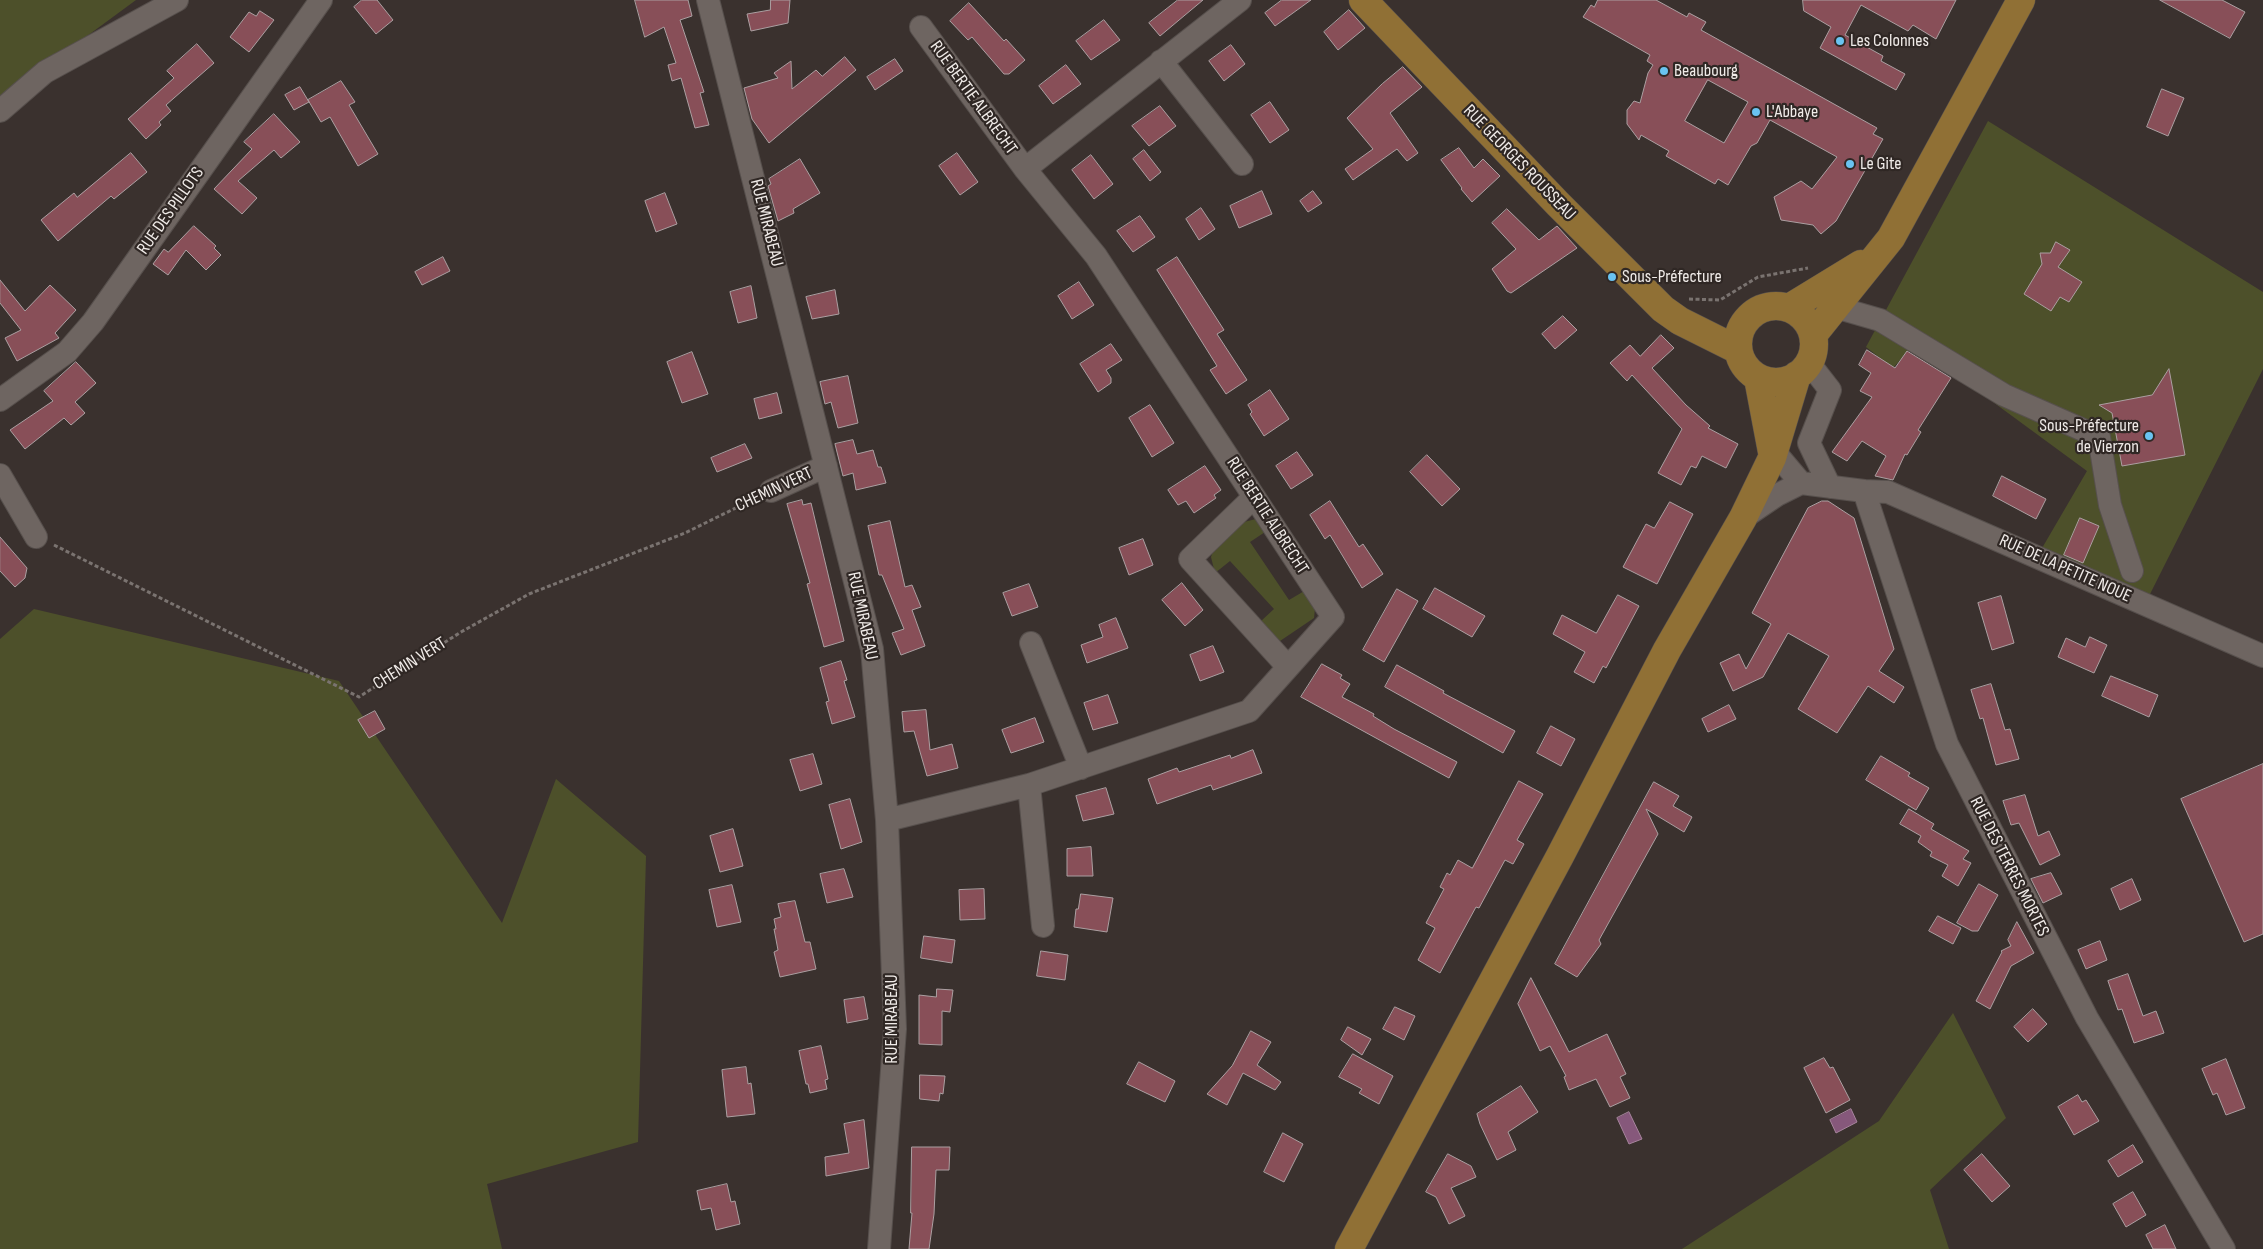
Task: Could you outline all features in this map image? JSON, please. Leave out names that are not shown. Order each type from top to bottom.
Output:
[{"type":"main road","name":"RUE GEORGES ROUSSEAU","points":[[1363,0],[1609,256],[1663,309],[1684,310],[1738,350]]},
{"type":"main road","points":[[1813,335],[1895,231],[2021,0]]},
{"type":"main road","points":[[1789,308],[1875,256]]},
{"type":"main road","points":[[1348,1249],[1560,856],[1667,650],[1743,518],[1773,455],[1803,369],[1814,345],[1813,335],[1808,323],[1800,314],[1789,308],[1765,307],[1748,318],[1740,333],[1738,350],[1742,361],[1749,370],[1758,378],[1778,382],[1803,369]]},
{"type":"main road","points":[[1684,310],[1748,318]]},
{"type":"main road","points":[[1758,378],[1773,455]]},
{"type":"street","points":[[0,111],[45,72],[177,0]]},
{"type":"street","name":"RUE DES PILLOTS","points":[[0,400],[67,352],[92,322],[321,0]]},
{"type":"street","name":"RUE MIRABEAU","points":[[708,0],[872,649],[887,820],[894,1029],[879,1249]]},
{"type":"street","name":"RUE BERTIE ALBRECHT","points":[[1025,169],[1240,0]]},
{"type":"street","name":"RUE BERTIE ALBRECHT","points":[[887,820],[1029,785],[1249,711],[1333,617],[1096,256],[1025,169],[921,27]]},
{"type":"street","points":[[1161,61],[1242,164]]},
{"type":"street","points":[[1835,307],[1880,320],[2004,395],[2099,437],[2110,505],[2132,571]]},
{"type":"street","points":[[1803,369],[1830,390],[1809,443],[1830,487]]},
{"type":"street","points":[[1773,455],[1801,483]]},
{"type":"street","name":"CHEMIN VERT","points":[[771,491],[826,466]]},
{"type":"street","points":[[0,475],[36,537]]},
{"type":"street","points":[[1743,518],[1777,495],[1801,483],[1864,491]]},
{"type":"street","name":"RUE DE LA PETITE NOUE","points":[[1864,491],[1888,492],[2263,656]]},
{"type":"street","name":"RUE DES TERRES MORTES","points":[[1864,491],[1947,744],[2087,1018],[2224,1249]]},
{"type":"street","points":[[1254,497],[1190,559],[1288,667]]},
{"type":"street","points":[[1031,643],[1081,768]]},
{"type":"street","points":[[1029,785],[1043,926]]},
{"type":"path","points":[[1684,310],[1720,300],[1758,277],[1812,267]]},
{"type":"path","name":"CHEMIN VERT","points":[[36,537],[359,697],[462,632],[529,594],[685,533],[771,491]]},
{"type":"green space","points":[[0,0],[136,0],[0,100]]},
{"type":"green space","points":[[1988,121],[2263,292],[2263,369],[2147,600],[2038,555],[2087,471],[1914,344],[1893,368],[1866,347]]},
{"type":"green space","points":[[1256,519],[1268,530],[1250,542],[1289,600],[1306,590],[1315,608],[1314,618],[1280,641],[1260,622],[1274,609],[1230,561],[1215,573],[1211,557],[1215,545],[1240,523]]},
{"type":"green space","points":[[34,609],[339,681],[502,923],[556,779],[646,856],[638,1142],[487,1184],[502,1249],[0,1249],[0,639]]},
{"type":"green space","points":[[1953,1013],[2006,1118],[1930,1190],[1949,1249],[1682,1249],[1879,1121]]},
{"type":"shaded area","points":[[1851,1109],[1857,1122],[1836,1133],[1830,1120]]},
{"type":"shaded area","points":[[1629,1112],[1642,1139],[1629,1144],[1617,1118]]},
{"type":"building","points":[[362,0],[377,0],[393,20],[376,34],[354,7]]},
{"type":"building","points":[[635,0],[688,0],[692,16],[680,20],[704,92],[700,93],[709,125],[695,128],[681,78],[672,81],[668,65],[676,63],[664,27],[645,37]]},
{"type":"building","points":[[771,0],[790,0],[788,23],[751,31],[747,14],[770,10]]},
{"type":"building","points":[[1178,0],[1203,0],[1160,36],[1149,23]]},
{"type":"building","points":[[1282,0],[1311,0],[1275,26],[1265,13]]},
{"type":"building","points":[[1598,0],[1656,0],[1687,17],[1689,13],[1706,22],[1701,30],[1877,128],[1873,134],[1883,139],[1836,221],[1821,234],[1813,225],[1781,220],[1774,197],[1801,181],[1812,189],[1837,157],[1770,120],[1757,143],[1751,146],[1728,185],[1718,179],[1715,184],[1666,156],[1669,151],[1641,135],[1639,140],[1627,124],[1627,110],[1634,101],[1640,103],[1648,73],[1653,65],[1647,61],[1650,55],[1583,17],[1591,5],[1594,7]],"holes":[[[1708,80],[1748,102],[1724,143],[1685,121]]]},
{"type":"building","name":"Les Colonnes","points":[[1803,0],[1956,0],[1936,39],[1913,25],[1908,31],[1861,5],[1845,35],[1883,56],[1881,61],[1905,74],[1896,90],[1820,48],[1831,27],[1804,11]]},
{"type":"building","points":[[2160,0],[2222,0],[2245,12],[2230,38]]},
{"type":"building","points":[[969,3],[1004,41],[1006,39],[1025,60],[1009,74],[1004,74],[972,37],[968,40],[950,21]]},
{"type":"building","points":[[1349,10],[1365,28],[1338,50],[1324,32]]},
{"type":"building","points":[[260,11],[274,20],[249,52],[230,37],[249,12],[256,16]]},
{"type":"building","points":[[1104,20],[1120,40],[1091,60],[1076,41]]},
{"type":"building","points":[[197,44],[214,63],[166,105],[171,111],[159,122],[161,125],[146,139],[128,119],[174,78],[167,71]]},
{"type":"building","points":[[1231,45],[1245,64],[1224,81],[1209,61]]},
{"type":"building","points":[[845,57],[856,70],[769,143],[752,119],[744,88],[778,78],[774,73],[791,61],[792,89],[816,70],[822,76]]},
{"type":"building","points":[[895,59],[903,71],[875,90],[867,77]]},
{"type":"building","points":[[1066,65],[1081,84],[1053,104],[1039,86]]},
{"type":"building","points":[[1403,67],[1422,87],[1390,113],[1418,153],[1407,161],[1397,149],[1353,180],[1345,169],[1373,149],[1347,118],[1382,84]]},
{"type":"building","points":[[341,81],[355,102],[349,105],[378,154],[358,166],[330,117],[321,122],[308,100]]},
{"type":"building","points":[[300,87],[309,102],[294,110],[285,95]]},
{"type":"building","points":[[2162,89],[2184,98],[2168,136],[2147,127]]},
{"type":"building","points":[[1270,102],[1289,130],[1270,143],[1251,115]]},
{"type":"building","points":[[1160,106],[1176,126],[1149,146],[1132,126]]},
{"type":"building","points":[[274,114],[300,142],[281,158],[274,150],[238,181],[257,198],[242,214],[214,189],[252,149],[244,142]]},
{"type":"building","points":[[1459,148],[1474,168],[1483,159],[1500,176],[1472,202],[1441,160]]},
{"type":"building","points":[[1144,150],[1161,172],[1150,181],[1133,159]]},
{"type":"building","points":[[131,153],[147,172],[114,199],[111,196],[58,241],[41,220],[74,193],[77,197]]},
{"type":"building","points":[[957,153],[978,182],[960,195],[939,166]]},
{"type":"building","points":[[1091,155],[1113,184],[1094,199],[1072,170]]},
{"type":"building","points":[[800,159],[820,193],[793,209],[794,213],[778,221],[768,186],[771,184],[769,179]]},
{"type":"building","points":[[1262,191],[1272,214],[1239,228],[1230,206]]},
{"type":"building","points":[[1313,191],[1322,203],[1308,212],[1300,201]]},
{"type":"building","points":[[665,193],[677,224],[656,232],[645,201]]},
{"type":"building","points":[[1201,208],[1215,229],[1199,240],[1186,219]]},
{"type":"building","points":[[1507,209],[1539,240],[1557,226],[1577,248],[1511,293],[1507,291],[1492,269],[1516,249],[1492,223]]},
{"type":"building","points":[[1140,216],[1155,237],[1133,252],[1117,231]]},
{"type":"building","points":[[194,226],[216,246],[214,248],[221,255],[206,270],[186,250],[168,275],[153,264],[164,249],[168,252]]},
{"type":"building","points":[[2056,242],[2070,250],[2058,267],[2082,282],[2069,302],[2060,297],[2051,311],[2024,294],[2042,264],[2040,253],[2050,253]]},
{"type":"building","points":[[443,257],[450,271],[422,285],[415,272]]},
{"type":"building","points":[[1177,257],[1224,330],[1217,334],[1247,380],[1226,394],[1210,370],[1217,366],[1157,270]]},
{"type":"building","points":[[0,280],[25,311],[50,285],[76,310],[55,333],[59,338],[17,361],[5,338],[21,330],[0,303]]},
{"type":"building","points":[[1079,282],[1094,305],[1072,319],[1058,296]]},
{"type":"building","points":[[751,286],[757,318],[738,323],[730,292]]},
{"type":"building","points":[[835,290],[839,314],[812,319],[806,297]]},
{"type":"building","points":[[1563,316],[1577,330],[1555,349],[1542,334]]},
{"type":"building","points":[[1661,335],[1674,348],[1652,368],[1686,405],[1710,426],[1708,428],[1738,444],[1726,468],[1702,456],[1696,468],[1691,466],[1681,485],[1658,473],[1682,429],[1632,375],[1627,381],[1610,363],[1630,345],[1640,356]]},
{"type":"building","points":[[1111,344],[1122,360],[1106,370],[1111,378],[1111,383],[1098,392],[1080,364]]},
{"type":"building","points":[[1867,350],[1895,368],[1907,351],[1951,378],[1918,430],[1921,432],[1907,455],[1905,454],[1893,480],[1875,476],[1886,456],[1862,441],[1847,461],[1832,452],[1872,397],[1860,391],[1871,373],[1859,365]]},
{"type":"building","points":[[692,352],[708,394],[682,403],[667,362]]},
{"type":"building","points":[[76,362],[96,383],[75,402],[85,413],[71,425],[64,418],[25,449],[10,430],[53,401],[44,391]]},
{"type":"building","name":"Sous-Préfecture de Vierzon","points":[[2169,369],[2185,455],[2122,466],[2112,413],[2099,405],[2152,395]]},
{"type":"building","points":[[848,376],[858,423],[838,428],[831,402],[825,404],[820,382]]},
{"type":"building","points":[[1270,390],[1289,419],[1264,436],[1250,414],[1252,412],[1248,405]]},
{"type":"building","points":[[777,393],[782,413],[759,419],[754,399]]},
{"type":"building","points":[[1150,405],[1174,443],[1152,457],[1129,418]]},
{"type":"building","points":[[853,440],[857,454],[873,450],[878,467],[881,467],[886,483],[856,490],[853,473],[843,476],[835,444]]},
{"type":"building","points":[[745,444],[752,458],[717,472],[711,458]]},
{"type":"building","points":[[1297,452],[1313,475],[1291,489],[1276,466]]},
{"type":"building","points":[[1427,455],[1460,489],[1442,506],[1410,472]]},
{"type":"building","points":[[1205,466],[1221,490],[1214,495],[1216,498],[1194,513],[1186,501],[1178,505],[1168,490]]},
{"type":"building","points":[[2002,476],[2046,499],[2036,519],[1993,496]]},
{"type":"building","points":[[802,500],[803,505],[811,503],[844,641],[824,647],[807,584],[810,583],[787,504]]},
{"type":"building","points":[[1330,501],[1359,547],[1363,544],[1383,574],[1362,588],[1330,535],[1325,539],[1310,515]]},
{"type":"building","points":[[1822,501],[1828,501],[1854,518],[1894,649],[1879,671],[1904,687],[1894,703],[1868,686],[1837,733],[1798,709],[1829,656],[1788,633],[1763,677],[1733,691],[1720,663],[1739,654],[1746,669],[1771,624],[1752,613],[1808,508]]},
{"type":"building","points":[[1670,502],[1693,514],[1657,584],[1623,567],[1646,524],[1654,528]]},
{"type":"building","points":[[2080,518],[2099,526],[2083,563],[2064,555]]},
{"type":"building","points":[[890,521],[905,587],[912,585],[921,607],[912,610],[925,646],[901,655],[892,633],[904,629],[882,575],[879,575],[868,526]]},
{"type":"building","points":[[0,537],[27,568],[25,578],[15,587],[0,571]]},
{"type":"building","points":[[1143,539],[1153,565],[1129,575],[1119,548]]},
{"type":"building","points":[[1182,583],[1203,610],[1185,626],[1162,600]]},
{"type":"building","points":[[1029,584],[1038,607],[1012,616],[1003,593]]},
{"type":"building","points":[[1435,588],[1485,616],[1472,637],[1423,609]]},
{"type":"building","points":[[1397,589],[1418,601],[1384,662],[1363,650]]},
{"type":"building","points":[[1618,595],[1639,606],[1606,668],[1603,666],[1594,683],[1574,672],[1585,652],[1553,634],[1562,615],[1596,633]]},
{"type":"building","points":[[2001,596],[2014,643],[1992,650],[1978,603]]},
{"type":"building","points":[[1116,618],[1128,648],[1087,663],[1081,645],[1103,637],[1099,625]]},
{"type":"building","points":[[2090,637],[2107,645],[2094,673],[2058,657],[2066,638],[2085,647]]},
{"type":"building","points":[[1213,646],[1224,672],[1200,681],[1190,655]]},
{"type":"building","points":[[841,661],[847,680],[844,681],[855,717],[832,724],[826,702],[829,701],[820,668]]},
{"type":"building","points":[[1322,664],[1342,675],[1340,678],[1350,684],[1342,697],[1374,714],[1373,716],[1394,729],[1457,762],[1449,778],[1301,697]]},
{"type":"building","points":[[1397,665],[1444,691],[1443,693],[1515,731],[1503,753],[1385,687]]},
{"type":"building","points":[[2111,676],[2158,695],[2149,717],[2102,696]]},
{"type":"building","points":[[1991,684],[2005,730],[2010,729],[2019,759],[1996,765],[1983,718],[1980,719],[1971,690]]},
{"type":"building","points":[[1108,695],[1118,723],[1093,730],[1084,703]]},
{"type":"building","points":[[1729,705],[1736,719],[1708,732],[1702,719]]},
{"type":"building","points":[[926,710],[930,750],[952,744],[958,768],[927,776],[914,731],[904,732],[902,712]]},
{"type":"building","points":[[375,711],[385,729],[369,738],[358,720]]},
{"type":"building","points":[[1035,718],[1044,742],[1011,753],[1002,730]]},
{"type":"building","points":[[1551,726],[1575,739],[1561,766],[1537,753]]},
{"type":"building","points":[[1253,750],[1262,773],[1213,790],[1211,785],[1157,804],[1148,779],[1177,768],[1179,772],[1230,755],[1231,758]]},
{"type":"building","points":[[813,754],[822,784],[800,791],[790,760]]},
{"type":"building","points":[[1881,756],[1910,773],[1908,776],[1929,788],[1916,810],[1866,780]]},
{"type":"building","points":[[2263,764],[2263,934],[2244,942],[2181,799]]},
{"type":"building","points":[[1519,781],[1543,794],[1517,840],[1524,844],[1513,864],[1505,860],[1479,908],[1476,907],[1440,973],[1418,960],[1435,928],[1426,923],[1444,889],[1440,887],[1447,873],[1450,875],[1458,860],[1472,868]]},
{"type":"building","points":[[1654,782],[1679,796],[1673,806],[1692,817],[1684,832],[1646,809],[1658,834],[1599,940],[1601,944],[1577,977],[1555,964]]},
{"type":"building","points":[[1106,788],[1114,814],[1083,821],[1076,796]]},
{"type":"building","points":[[2025,795],[2038,836],[2049,831],[2060,855],[2040,865],[2019,823],[2011,825],[2003,801]]},
{"type":"building","points":[[850,799],[862,842],[841,849],[829,805]]},
{"type":"building","points":[[1909,809],[1934,824],[1931,829],[1969,851],[1963,859],[1971,863],[1958,886],[1942,876],[1948,865],[1930,856],[1932,852],[1918,842],[1921,836],[1900,824]]},
{"type":"building","points":[[733,829],[743,866],[720,872],[710,836]]},
{"type":"building","points":[[1091,847],[1093,876],[1067,876],[1067,849]]},
{"type":"building","points":[[844,869],[853,897],[827,903],[820,874]]},
{"type":"building","points":[[2051,873],[2062,894],[2043,903],[2031,879]]},
{"type":"building","points":[[2132,879],[2141,900],[2120,910],[2111,889]]},
{"type":"building","points":[[1979,884],[1998,895],[1978,931],[1972,931],[1957,923]]},
{"type":"building","points":[[732,885],[741,922],[717,927],[709,890]]},
{"type":"building","points":[[984,889],[985,919],[960,920],[959,890]]},
{"type":"building","points":[[1081,894],[1113,898],[1107,932],[1074,927],[1076,909],[1078,909]]},
{"type":"building","points":[[795,901],[805,942],[810,942],[816,969],[780,977],[774,952],[778,950],[774,919],[781,917],[778,904]]},
{"type":"building","points":[[1938,916],[1961,928],[1953,944],[1929,931]]},
{"type":"building","points":[[2017,922],[2034,953],[2011,966],[1990,1009],[1976,1001],[2001,951],[2011,946],[2008,940]]},
{"type":"building","points":[[924,936],[955,940],[952,963],[921,958]]},
{"type":"building","points":[[2100,941],[2107,960],[2086,969],[2078,950]]},
{"type":"building","points":[[1041,951],[1068,955],[1065,980],[1037,976]]},
{"type":"building","points":[[2128,974],[2143,1016],[2156,1011],[2164,1033],[2134,1043],[2122,1009],[2118,1010],[2108,981]]},
{"type":"building","points":[[1531,978],[1569,1052],[1607,1034],[1626,1074],[1620,1077],[1630,1098],[1610,1107],[1596,1079],[1569,1090],[1564,1077],[1566,1076],[1550,1046],[1540,1051],[1518,1004]]},
{"type":"building","points":[[937,989],[953,990],[950,1012],[942,1011],[942,1045],[919,1044],[919,995],[936,997]]},
{"type":"building","points":[[864,997],[868,1019],[847,1023],[844,1000]]},
{"type":"building","points":[[1395,1007],[1415,1016],[1404,1040],[1383,1029]]},
{"type":"building","points":[[2033,1009],[2047,1024],[2028,1042],[2014,1027]]},
{"type":"building","points":[[1348,1027],[1371,1039],[1362,1055],[1341,1040]]},
{"type":"building","points":[[1251,1031],[1271,1042],[1257,1065],[1281,1082],[1275,1090],[1243,1073],[1227,1105],[1207,1094],[1232,1066]]},
{"type":"building","points":[[821,1046],[828,1079],[825,1080],[827,1089],[810,1093],[808,1084],[806,1084],[799,1051]]},
{"type":"building","points":[[1353,1054],[1393,1076],[1379,1104],[1359,1093],[1362,1089],[1339,1077]]},
{"type":"building","points":[[1824,1058],[1830,1068],[1833,1067],[1850,1100],[1826,1113],[1804,1068]]},
{"type":"building","points":[[2226,1059],[2245,1108],[2226,1115],[2217,1093],[2213,1095],[2202,1069]]},
{"type":"building","points":[[1139,1062],[1175,1081],[1165,1102],[1127,1084]]},
{"type":"building","points":[[746,1067],[748,1084],[751,1083],[755,1114],[727,1117],[722,1070]]},
{"type":"building","points":[[920,1075],[945,1076],[943,1094],[940,1093],[939,1101],[920,1099]]},
{"type":"building","points":[[1521,1086],[1538,1112],[1508,1132],[1516,1150],[1497,1160],[1477,1114]]},
{"type":"building","points":[[2078,1095],[2082,1102],[2086,1100],[2099,1121],[2074,1135],[2058,1107]]},
{"type":"building","points":[[864,1120],[869,1168],[826,1176],[825,1157],[849,1153],[844,1124]]},
{"type":"building","points":[[1283,1133],[1303,1144],[1284,1182],[1264,1172]]},
{"type":"building","points":[[2133,1145],[2143,1162],[2118,1177],[2108,1161]]},
{"type":"building","points":[[912,1147],[950,1147],[949,1170],[936,1170],[934,1214],[929,1249],[909,1249],[912,1213]]},
{"type":"building","points":[[1448,1154],[1471,1166],[1476,1177],[1451,1188],[1465,1216],[1449,1224],[1436,1197],[1426,1192]]},
{"type":"building","points":[[1982,1154],[2010,1186],[1992,1202],[1964,1170]]},
{"type":"building","points":[[727,1184],[731,1202],[735,1201],[740,1224],[716,1230],[711,1208],[701,1210],[697,1191]]},
{"type":"building","points":[[2133,1192],[2146,1215],[2126,1227],[2113,1204]]},
{"type":"building","points":[[2165,1225],[2176,1249],[2153,1249],[2146,1235]]},
{"type":"place","name":"Les Colonnes","points":[[1840,41]]},
{"type":"place","name":"Beaubourg","points":[[1664,71]]},
{"type":"place","name":"L'Abbaye","points":[[1756,112]]},
{"type":"place","name":"Le Gite","points":[[1850,164]]},
{"type":"place","name":"Sous-Préfecture","points":[[1612,277]]},
{"type":"place","name":"Sous-Préfecture de Vierzon","points":[[2149,436]]}]
